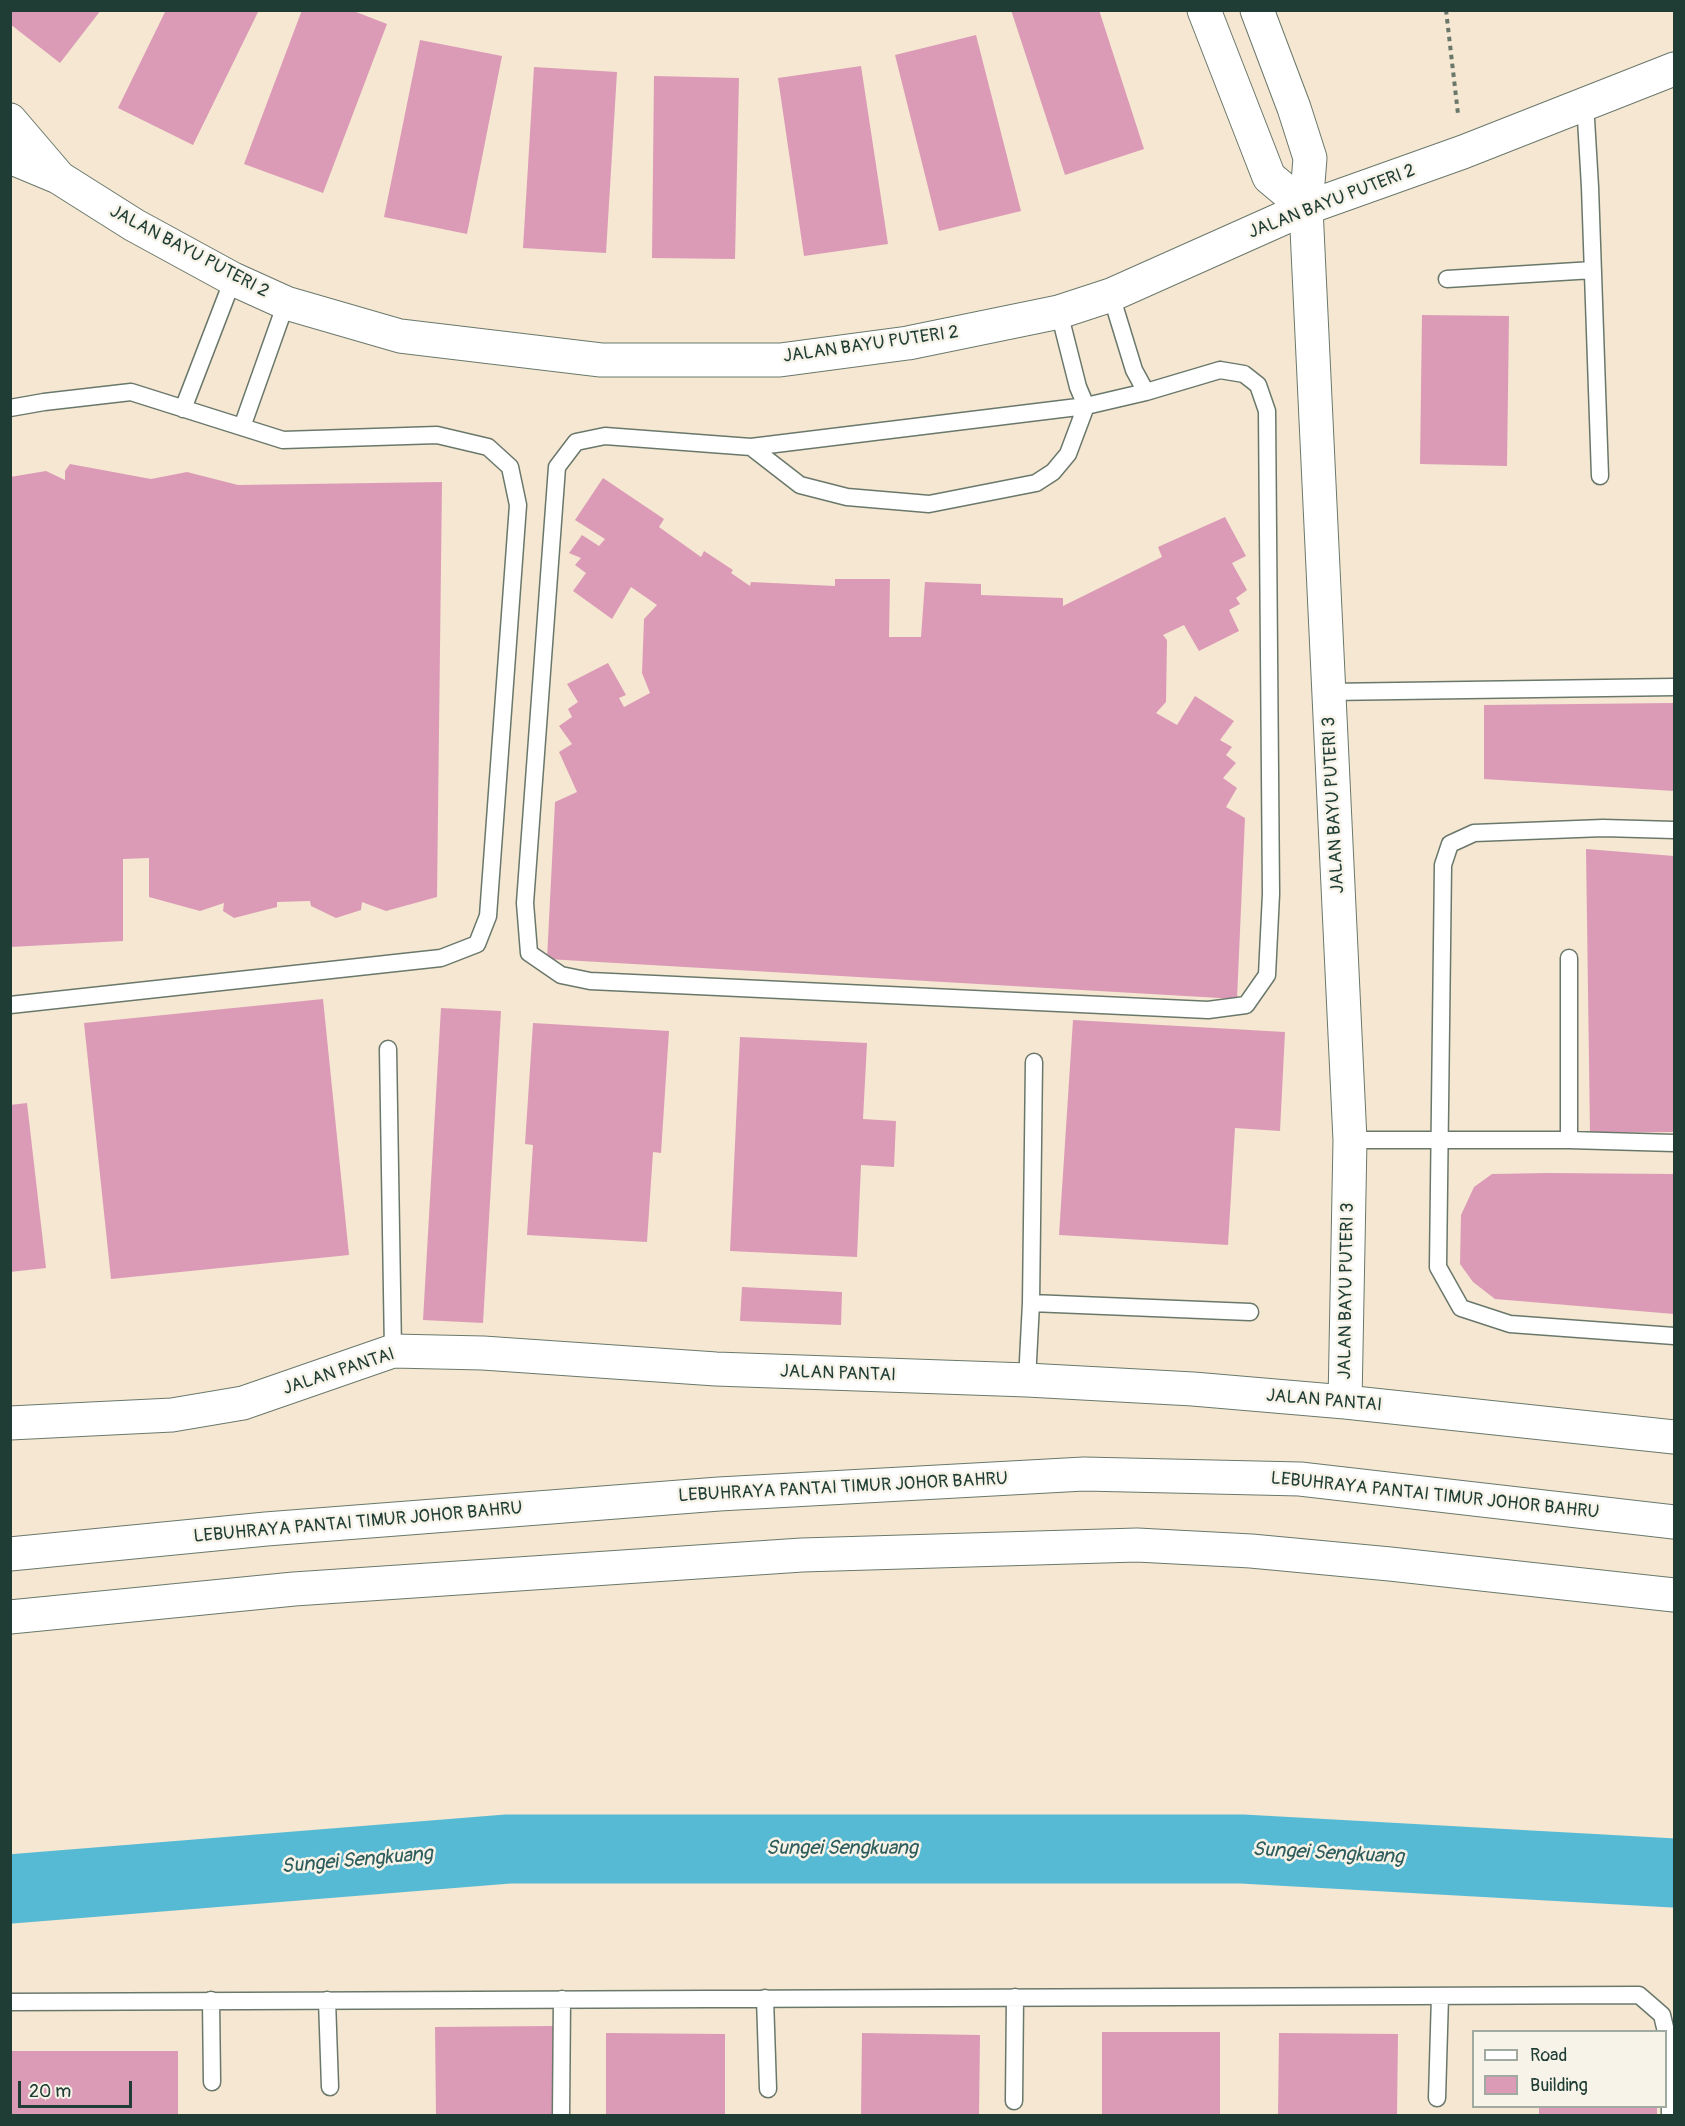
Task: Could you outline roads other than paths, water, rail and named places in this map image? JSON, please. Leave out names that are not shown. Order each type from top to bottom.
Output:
[{"type":"main road","points":[[1204,10],[1269,177],[1306,208]]},
{"type":"main road","name":"JALAN BAYU PUTERI 3","points":[[1257,10],[1310,158],[1306,208],[1350,1140],[1345,1402]]},
{"type":"main road","name":"JALAN BAYU PUTERI 2","points":[[10,158],[58,177],[134,225],[233,279],[286,303],[400,336],[601,360],[780,360],[908,343],[1059,312],[1111,295],[1306,208],[1463,152],[1584,102],[1674,69]]},
{"type":"main road","name":"JALAN BAYU PUTERI 2","points":[[10,120],[58,177]]},
{"type":"main road","name":"JALAN PANTAI","points":[[10,1423],[172,1415],[243,1403],[393,1351],[483,1353],[716,1369],[1027,1380],[1193,1389],[1345,1402],[1674,1437]]},
{"type":"main road","name":"LEBUHRAYA PANTAI TIMUR JOHOR BAHRU","points":[[10,1554],[266,1529],[707,1495],[1084,1474],[1300,1479],[1674,1522]]},
{"type":"main road","points":[[10,1617],[294,1589],[802,1555],[1137,1545],[1344,1559],[1674,1595]]},
{"type":"lane","points":[[1584,102],[1590,187],[1600,477]]},
{"type":"lane","points":[[1447,279],[1593,270]]},
{"type":"lane","points":[[183,409],[233,279]]},
{"type":"lane","points":[[1111,295],[1134,370],[1146,392]]},
{"type":"lane","points":[[242,427],[286,303]]},
{"type":"lane","points":[[751,447],[800,485],[847,497],[929,504],[1036,483],[1053,472],[1068,454],[1086,406],[1078,387],[1059,312]]},
{"type":"lane","points":[[1220,370],[1244,374],[1258,385],[1267,411],[1271,894],[1267,975],[1246,1005],[1208,1010],[590,981],[561,975],[529,952],[525,903],[557,467],[576,442],[604,436],[751,447],[1086,406],[1146,392],[1220,370]]},
{"type":"lane","points":[[10,408],[130,392],[283,440],[437,435],[488,447],[510,467],[518,505],[488,916],[477,944],[441,958],[10,1005]]},
{"type":"lane","points":[[1329,692],[1674,687]]},
{"type":"lane","points":[[1674,830],[1603,828],[1474,833],[1450,844],[1443,865],[1438,1267],[1461,1308],[1510,1324],[1674,1336]]},
{"type":"lane","points":[[1569,958],[1569,1140]]},
{"type":"lane","points":[[388,1049],[393,1351]]},
{"type":"lane","points":[[1027,1380],[1031,1302],[1034,1062]]},
{"type":"lane","points":[[1350,1140],[1569,1140],[1674,1143]]},
{"type":"lane","points":[[1031,1302],[1250,1312]]},
{"type":"lane","points":[[10,2002],[1639,1995],[1662,2015],[1666,2030]]},
{"type":"lane","points":[[1437,2098],[1440,1996]]},
{"type":"lane","points":[[1014,2101],[1015,1997]]},
{"type":"lane","points":[[765,1998],[768,2089]]},
{"type":"lane","points":[[561,2115],[562,1999]]},
{"type":"lane","points":[[327,2000],[330,2087]]},
{"type":"lane","points":[[211,2001],[212,2082]]},
{"type":"lane","points":[[1667,2036],[1670,2115]]},
{"type":"waterway","name":"Sungei Sengkuang","points":[[10,1889],[508,1849],[1242,1849],[1674,1873]]}]
